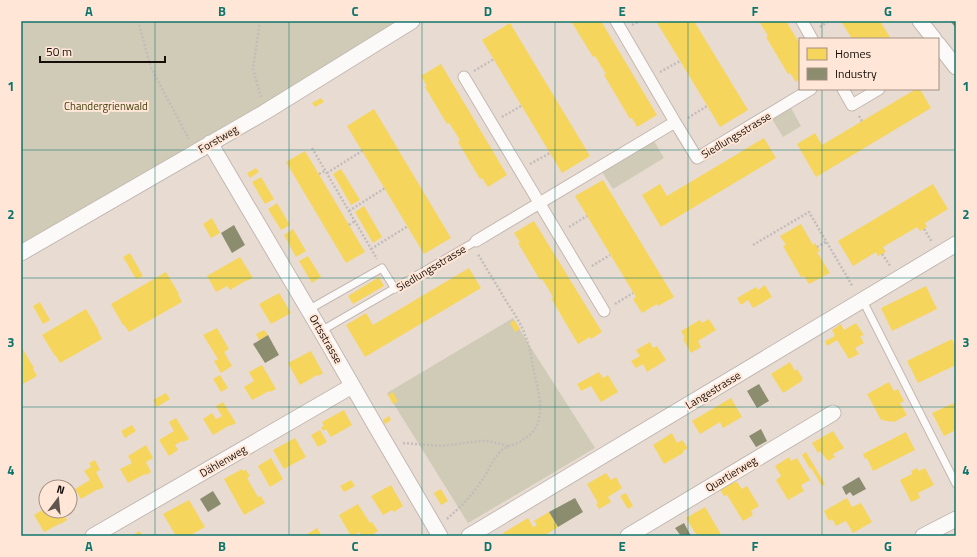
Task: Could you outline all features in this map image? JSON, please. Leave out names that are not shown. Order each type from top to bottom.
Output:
[{"type":"street","name":"Forstweg","points":[[21,254],[265,112],[412,21]]},
{"type":"street","name":"Siedlungsstrasse","points":[[616,21],[697,158],[809,90]]},
{"type":"street","points":[[802,21],[811,38]]},
{"type":"street","points":[[920,21],[932,38]]},
{"type":"street","points":[[939,48],[956,67]]},
{"type":"street","points":[[464,77],[604,311]]},
{"type":"street","points":[[843,90],[852,105],[877,90]]},
{"type":"street","name":"Siedlungsstrasse","points":[[474,242],[676,123]]},
{"type":"street","name":"Ortsstrasse","points":[[210,143],[308,310],[322,331],[352,386],[440,536]]},
{"type":"street","name":"Langestrasse","points":[[469,536],[956,244]]},
{"type":"street","name":"Dählenweg","points":[[93,536],[352,386]]},
{"type":"street","name":"Quartierweg","points":[[628,536],[833,413]]},
{"type":"street","points":[[923,536],[956,519]]},
{"type":"lane","name":"Siedlungsstrasse","points":[[322,331],[474,242]]},
{"type":"lane","points":[[308,310],[382,268],[395,289]]},
{"type":"lane","points":[[862,301],[956,484]]},
{"type":"path","points":[[138,21],[151,68],[196,152]]},
{"type":"path","points":[[260,21],[253,69],[265,112]]},
{"type":"path","points":[[464,77],[494,59]]},
{"type":"path","points":[[650,78],[680,61]]},
{"type":"path","points":[[492,124],[521,106]]},
{"type":"path","points":[[676,123],[707,106]]},
{"type":"path","points":[[312,148],[382,268]]},
{"type":"path","points":[[319,174],[326,172],[362,151]]},
{"type":"path","points":[[519,170],[550,153]]},
{"type":"path","points":[[349,211],[385,188]]},
{"type":"path","points":[[753,244],[809,212],[862,301]]},
{"type":"path","points":[[558,234],[587,216]]},
{"type":"path","points":[[349,225],[355,221]]},
{"type":"path","points":[[372,249],[408,226]]},
{"type":"path","points":[[447,520],[472,494],[481,482],[496,456],[508,446],[524,440],[535,429],[541,402],[530,350],[525,335],[474,242]]},
{"type":"path","points":[[817,247],[826,242]]},
{"type":"path","points":[[581,272],[610,255]]},
{"type":"path","points":[[604,311],[633,293]]},
{"type":"path","points":[[402,443],[442,446],[488,441],[508,446]]},
{"type":"green space","name":"Chandergrienwald","points":[[21,21],[412,21],[21,253]]},
{"type":"green space","points":[[791,108],[801,126],[783,137],[772,119]]},
{"type":"green space","points":[[654,141],[664,158],[613,189],[602,172]]},
{"type":"green space","points":[[513,318],[595,448],[468,523],[387,393]]},
{"type":"building: Homes","points":[[571,21],[601,21],[657,115],[637,127],[632,118],[630,119],[604,75],[606,74],[595,56],[593,57]]},
{"type":"building: Homes","points":[[656,21],[694,21],[748,110],[720,127]]},
{"type":"building: Homes","points":[[759,21],[786,21],[799,42],[799,80],[796,82],[790,73],[788,74],[766,37],[768,36]]},
{"type":"building: Homes","points":[[841,21],[880,21],[890,38],[851,38]]},
{"type":"building: Homes","points":[[510,23],[590,156],[562,173],[482,40]]},
{"type":"building: Homes","points":[[441,64],[507,175],[488,187],[482,178],[480,179],[458,142],[460,140],[449,123],[447,124],[425,87],[427,86],[421,76]]},
{"type":"building: Homes","points":[[914,90],[921,90],[931,108],[816,177],[797,144],[815,133],[822,145]]},
{"type":"building: Homes","points":[[321,98],[324,102],[315,107],[312,103]]},
{"type":"building: Homes","points":[[374,109],[451,238],[424,254],[347,126]]},
{"type":"building: Homes","points":[[764,138],[776,158],[661,227],[642,195],[660,184],[667,196]]},
{"type":"building: Homes","points":[[305,151],[365,252],[346,263],[286,162]]},
{"type":"building: Homes","points":[[256,168],[259,172],[250,178],[247,173]]},
{"type":"building: Homes","points":[[341,169],[360,200],[351,205],[333,174]]},
{"type":"building: Homes","points":[[261,177],[274,199],[265,204],[252,182]]},
{"type":"building: Homes","points":[[603,180],[674,297],[658,306],[657,304],[642,313],[633,299],[636,297],[575,196]]},
{"type":"building: Homes","points":[[933,184],[948,209],[925,223],[927,227],[920,231],[917,227],[883,247],[886,252],[878,256],[876,252],[853,266],[838,241]]},
{"type":"building: Homes","points":[[277,203],[290,225],[281,230],[268,209]]},
{"type":"building: Homes","points":[[364,206],[382,237],[373,243],[355,212]]},
{"type":"building: Homes","points":[[212,218],[220,233],[211,238],[203,224]]},
{"type":"building: Homes","points":[[534,221],[602,332],[591,339],[590,337],[578,344],[551,298],[553,297],[548,288],[542,279],[540,280],[518,243],[520,242],[514,233]]},
{"type":"building: Homes","points":[[801,224],[813,245],[815,243],[820,251],[817,252],[830,273],[809,284],[804,276],[801,277],[783,246],[786,245],[780,236]]},
{"type":"building: Homes","points":[[293,229],[306,251],[296,257],[284,235]]},
{"type":"building: Homes","points":[[130,253],[143,276],[136,279],[123,257]]},
{"type":"building: Homes","points":[[308,256],[321,277],[312,283],[299,261]]},
{"type":"building: Homes","points":[[240,257],[253,278],[230,290],[227,286],[216,292],[207,276]]},
{"type":"building: Homes","points":[[469,268],[481,288],[365,357],[346,325],[366,313],[373,325]]},
{"type":"building: Homes","points":[[166,272],[182,302],[129,332],[123,325],[111,304]]},
{"type":"building: Homes","points":[[379,277],[384,286],[353,304],[348,296]]},
{"type":"building: Homes","points":[[765,285],[772,297],[753,308],[748,300],[741,305],[737,298],[756,287],[758,290]]},
{"type":"building: Homes","points":[[926,286],[937,309],[892,331],[881,308]]},
{"type":"building: Homes","points":[[279,293],[291,313],[271,324],[259,304]]},
{"type":"building: Homes","points":[[40,302],[50,320],[43,324],[33,306]]},
{"type":"building: Homes","points":[[86,309],[102,339],[60,363],[42,335]]},
{"type":"building: Homes","points":[[709,319],[716,330],[698,341],[701,347],[691,353],[683,339],[685,338],[681,331],[700,320],[702,323]]},
{"type":"building: Homes","points":[[514,320],[520,329],[515,332],[510,323]]},
{"type":"building: Homes","points":[[856,323],[864,335],[860,336],[864,343],[855,348],[859,354],[849,359],[837,340],[827,346],[825,341],[835,336],[832,330],[841,324],[844,330]]},
{"type":"building: Homes","points":[[217,328],[229,349],[224,352],[232,366],[221,373],[214,361],[218,359],[203,335]]},
{"type":"building: Homes","points":[[264,330],[268,335],[259,340],[256,334]]},
{"type":"building: Homes","points":[[952,339],[956,348],[956,365],[918,383],[907,361]]},
{"type":"building: Homes","points":[[650,342],[653,348],[657,346],[666,360],[647,372],[643,364],[636,368],[631,361],[640,356],[636,350]]},
{"type":"building: Homes","points":[[21,346],[37,376],[21,385]]},
{"type":"building: Homes","points":[[311,351],[323,373],[300,385],[288,363]]},
{"type":"building: Homes","points":[[790,362],[795,371],[797,369],[803,379],[783,393],[771,374]]},
{"type":"building: Homes","points":[[262,365],[276,389],[252,400],[244,387],[254,381],[249,372]]},
{"type":"building: Homes","points":[[599,372],[603,378],[608,375],[618,392],[601,402],[591,386],[581,391],[577,384]]},
{"type":"building: Homes","points":[[220,375],[228,388],[221,392],[213,379]]},
{"type":"building: Homes","points":[[889,382],[894,391],[898,389],[904,401],[900,403],[907,415],[894,422],[881,420],[867,394]]},
{"type":"building: Homes","points":[[393,392],[398,401],[393,404],[388,395]]},
{"type":"building: Homes","points":[[166,393],[170,399],[157,407],[153,400]]},
{"type":"building: Homes","points":[[731,398],[742,417],[723,428],[720,422],[700,434],[692,421]]},
{"type":"building: Homes","points":[[223,402],[236,423],[213,435],[203,419],[212,413],[216,419],[222,416],[216,406]]},
{"type":"building: Homes","points":[[956,402],[956,430],[944,436],[932,413]]},
{"type":"building: Homes","points":[[344,410],[352,425],[331,437],[326,429],[323,431],[321,427],[324,426],[322,422]]},
{"type":"building: Homes","points":[[389,416],[391,420],[385,424],[383,420]]},
{"type":"building: Homes","points":[[176,418],[189,439],[175,445],[178,450],[169,456],[159,440],[174,431],[169,422]]},
{"type":"building: Homes","points":[[132,425],[136,431],[125,438],[121,431]]},
{"type":"building: Homes","points":[[320,430],[327,442],[318,447],[311,435]]},
{"type":"building: Homes","points":[[833,431],[844,448],[833,454],[835,457],[828,461],[820,451],[818,453],[812,443]]},
{"type":"building: Homes","points":[[906,432],[915,450],[873,471],[867,458],[865,459],[863,454]]},
{"type":"building: Homes","points":[[672,433],[677,443],[682,440],[688,448],[683,451],[683,453],[664,464],[653,445]]},
{"type":"building: Homes","points":[[295,438],[306,457],[284,469],[273,450]]},
{"type":"building: Homes","points":[[146,445],[153,458],[146,462],[151,472],[128,483],[120,469],[132,463],[128,456]]},
{"type":"building: Homes","points":[[806,452],[825,484],[822,486],[802,455]]},
{"type":"building: Homes","points":[[789,457],[791,461],[797,458],[810,480],[801,485],[804,491],[788,500],[776,480],[781,476],[775,466]]},
{"type":"building: Homes","points":[[271,458],[283,479],[270,487],[258,466]]},
{"type":"building: Homes","points":[[95,460],[100,470],[96,472],[104,487],[81,499],[78,494],[78,487],[90,480],[84,471],[91,467],[89,463]]},
{"type":"building: Homes","points":[[917,468],[919,471],[925,468],[934,485],[918,493],[920,498],[911,502],[900,480],[912,474],[911,471]]},
{"type":"building: Homes","points":[[242,469],[243,471],[246,470],[250,476],[247,478],[258,497],[261,496],[265,503],[244,515],[224,479]]},
{"type":"building: Homes","points":[[606,473],[611,480],[616,477],[622,488],[608,497],[611,502],[599,509],[596,504],[598,503],[587,484]]},
{"type":"building: Homes","points":[[351,480],[355,486],[344,492],[340,486]]},
{"type":"building: Homes","points":[[731,481],[732,483],[737,482],[742,489],[747,486],[759,506],[751,511],[753,515],[743,521],[727,495],[724,496],[719,488]]},
{"type":"building: Homes","points":[[391,485],[403,506],[394,512],[392,510],[383,515],[371,496]]},
{"type":"building: Homes","points":[[441,489],[448,501],[441,505],[434,493]]},
{"type":"building: Homes","points":[[626,493],[633,506],[628,509],[620,496]]},
{"type":"building: Homes","points":[[847,498],[852,507],[861,503],[872,522],[853,533],[846,521],[836,526],[832,519],[829,521],[824,511]]},
{"type":"building: Homes","points":[[189,500],[205,527],[189,536],[176,536],[163,514]]},
{"type":"building: Homes","points":[[358,504],[370,523],[372,522],[378,531],[370,536],[361,536],[359,532],[351,536],[339,515]]},
{"type":"building: Homes","points":[[705,507],[722,536],[707,536],[706,534],[703,536],[697,536],[686,518]]},
{"type":"building: Homes","points":[[549,512],[558,527],[547,534],[548,536],[505,536],[503,533],[528,518],[533,527],[537,525],[534,521]]},
{"type":"building: Homes","points":[[38,513],[38,519],[67,520],[44,532],[34,515]]},
{"type":"building: Homes","points":[[317,528],[322,536],[304,536]]},
{"type":"building: Homes","points":[[140,531],[142,536],[131,536]]},
{"type":"building: Industry","points":[[950,21],[956,21],[956,28]]},
{"type":"building: Industry","points":[[234,225],[245,245],[232,253],[221,233]]},
{"type":"building: Industry","points":[[268,335],[279,355],[265,363],[253,344]]},
{"type":"building: Industry","points":[[759,384],[769,401],[757,408],[747,391]]},
{"type":"building: Industry","points":[[761,429],[767,441],[756,447],[749,436]]},
{"type":"building: Industry","points":[[859,477],[866,489],[853,496],[850,492],[846,495],[842,487]]},
{"type":"building: Industry","points":[[213,491],[221,504],[208,512],[200,499]]},
{"type":"building: Industry","points":[[575,498],[583,512],[558,527],[549,512]]},
{"type":"building: Industry","points":[[684,523],[691,536],[681,536],[675,528]]}]
